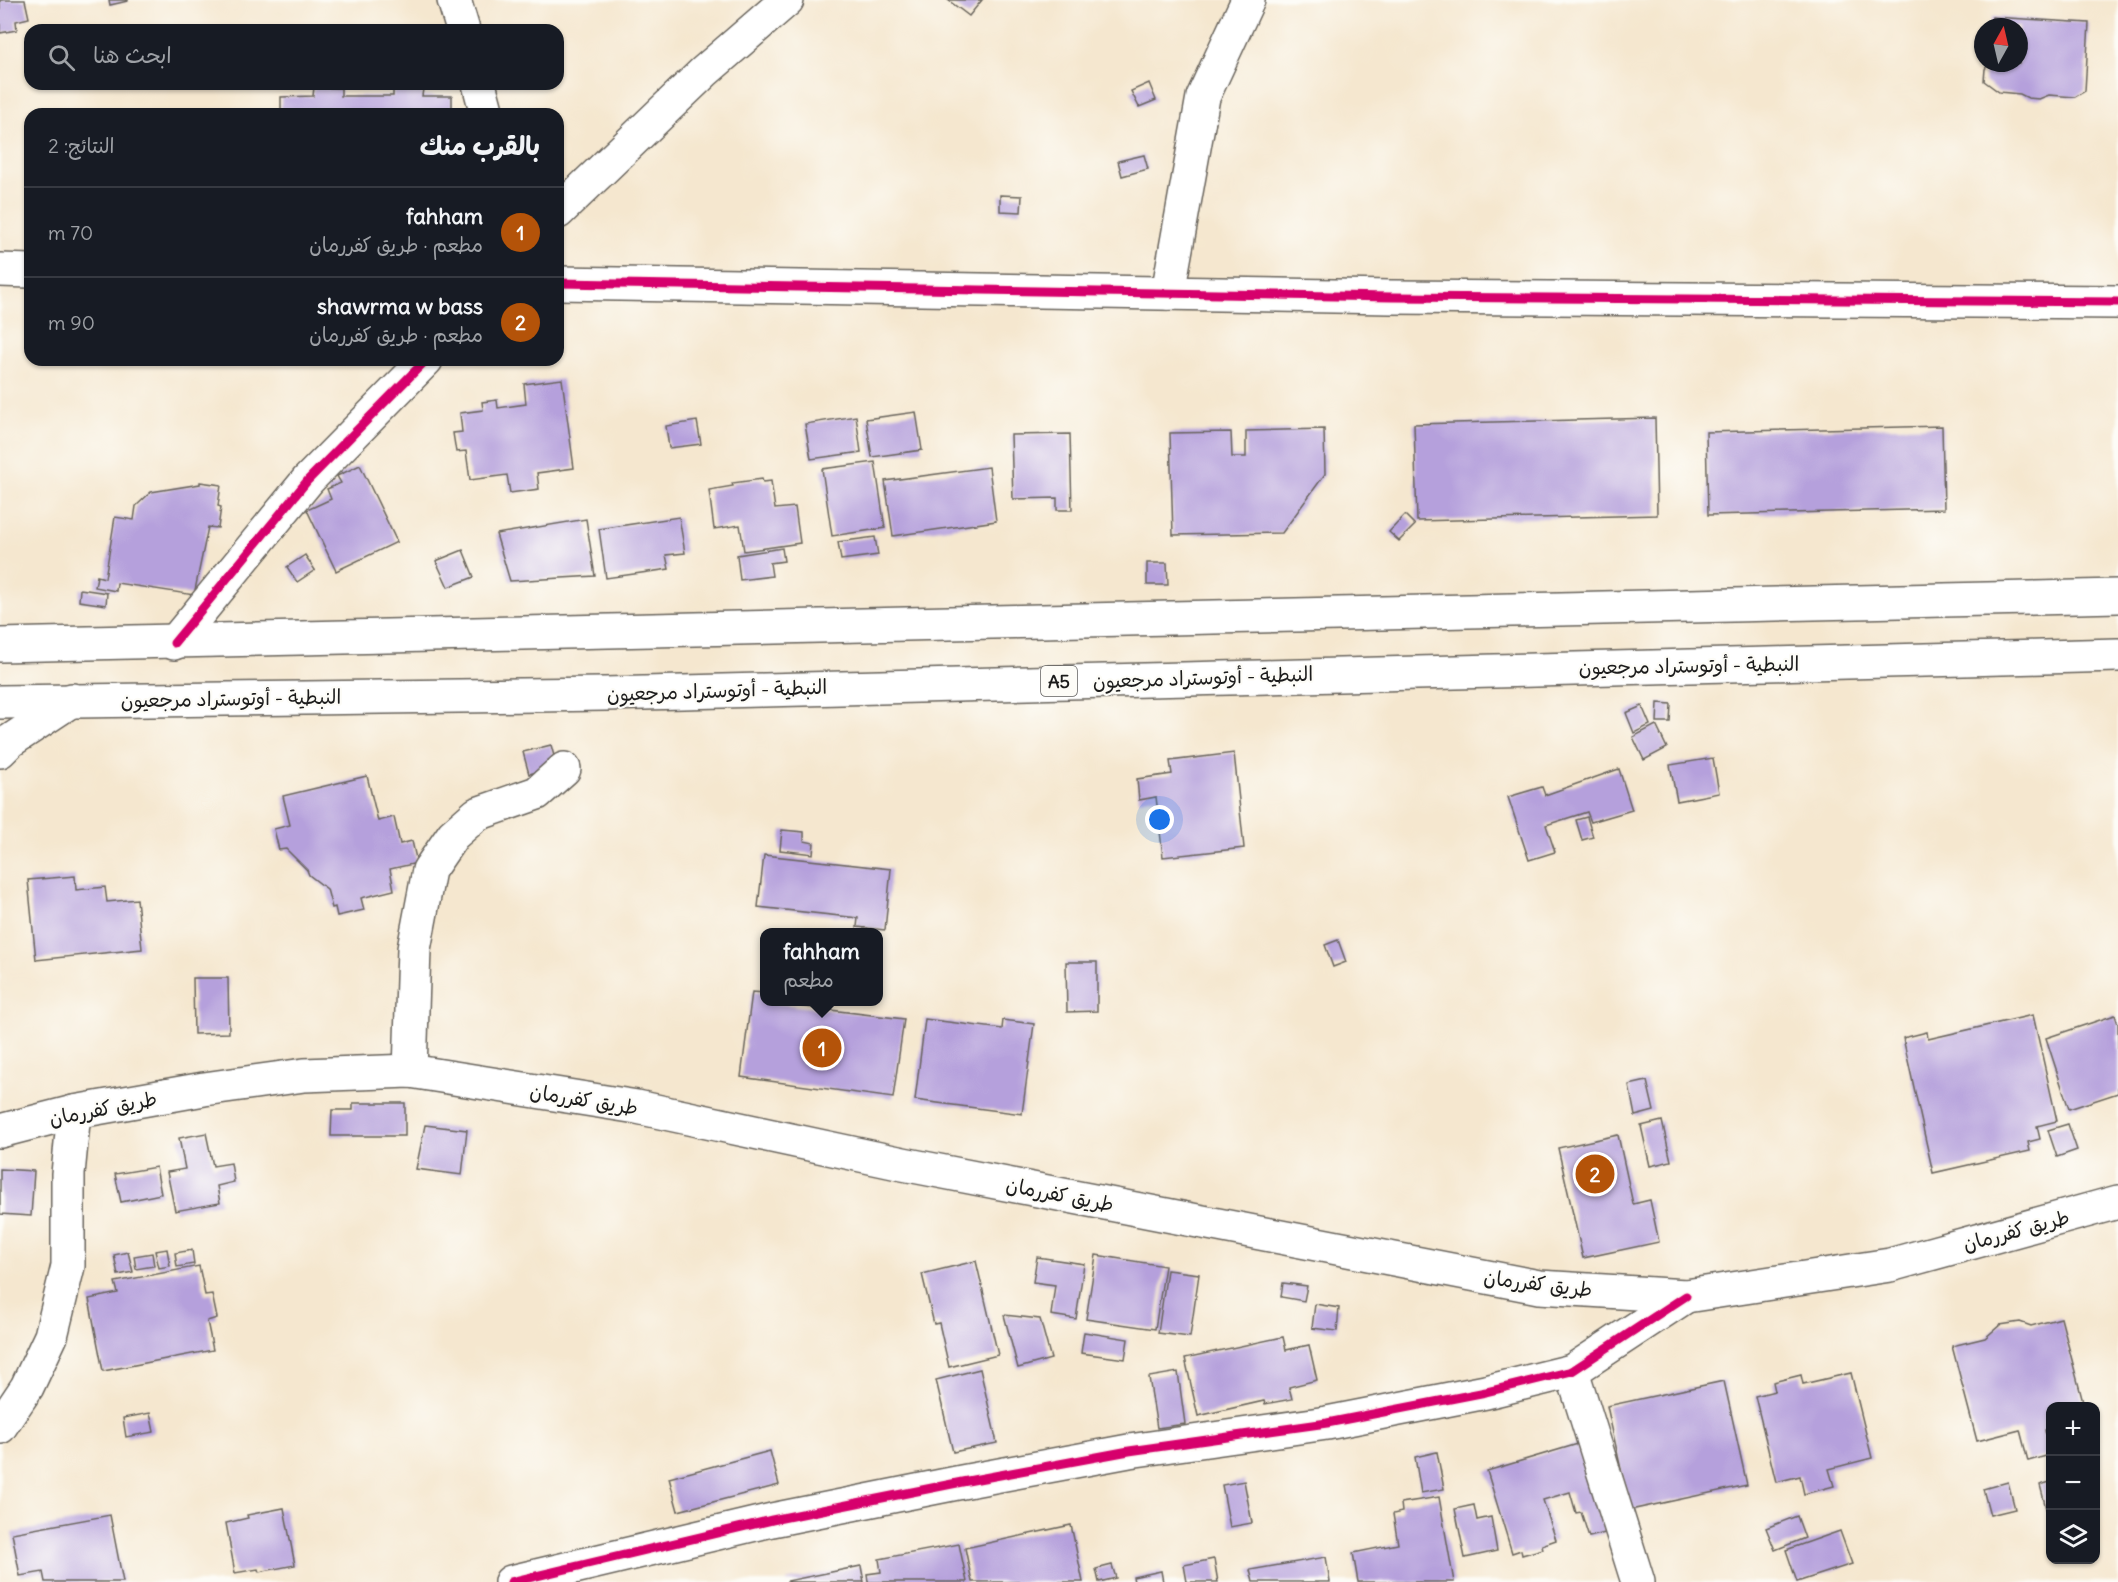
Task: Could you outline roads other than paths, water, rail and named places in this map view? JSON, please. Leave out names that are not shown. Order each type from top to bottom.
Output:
[{"type":"main road","points":[[454,0],[461,24]]},
{"type":"main road","points":[[564,206],[704,72],[787,0]]},
{"type":"main road","points":[[1168,293],[1203,97],[1248,0]]},
{"type":"main road","points":[[481,90],[485,108]]},
{"type":"main road","points":[[0,270],[24,271]]},
{"type":"main road","points":[[564,283],[1391,297],[2118,303]]},
{"type":"main road","points":[[174,642],[308,480],[420,366]]},
{"type":"main road","points":[[0,645],[2118,596]]},
{"type":"main road","name":"النبطية - أوتوستراد مرجعيون","points":[[0,702],[606,694],[2118,655]]},
{"type":"main road","points":[[0,751],[10,741],[72,700]]},
{"type":"main road","points":[[410,1071],[414,949],[429,870],[453,835],[477,814],[537,793],[564,769]]},
{"type":"main road","name":"طريق كفررمان","points":[[0,1131],[74,1112],[304,1075],[410,1071],[638,1107],[903,1164],[1080,1197],[1227,1229],[1539,1287],[1686,1296],[1890,1265],[2118,1202]]},
{"type":"main road","points":[[0,1427],[27,1388],[51,1336],[68,1266],[68,1174],[74,1112]]},
{"type":"main road","points":[[511,1582],[772,1520],[962,1482],[1129,1451],[1327,1423],[1486,1392],[1572,1371],[1686,1296]]},
{"type":"main road","points":[[1572,1371],[1638,1582]]},
{"type":"place","name":"fahham","points":[[822,1048]]},
{"type":"place","name":"shawrma w bass","points":[[1595,1174]]}]
